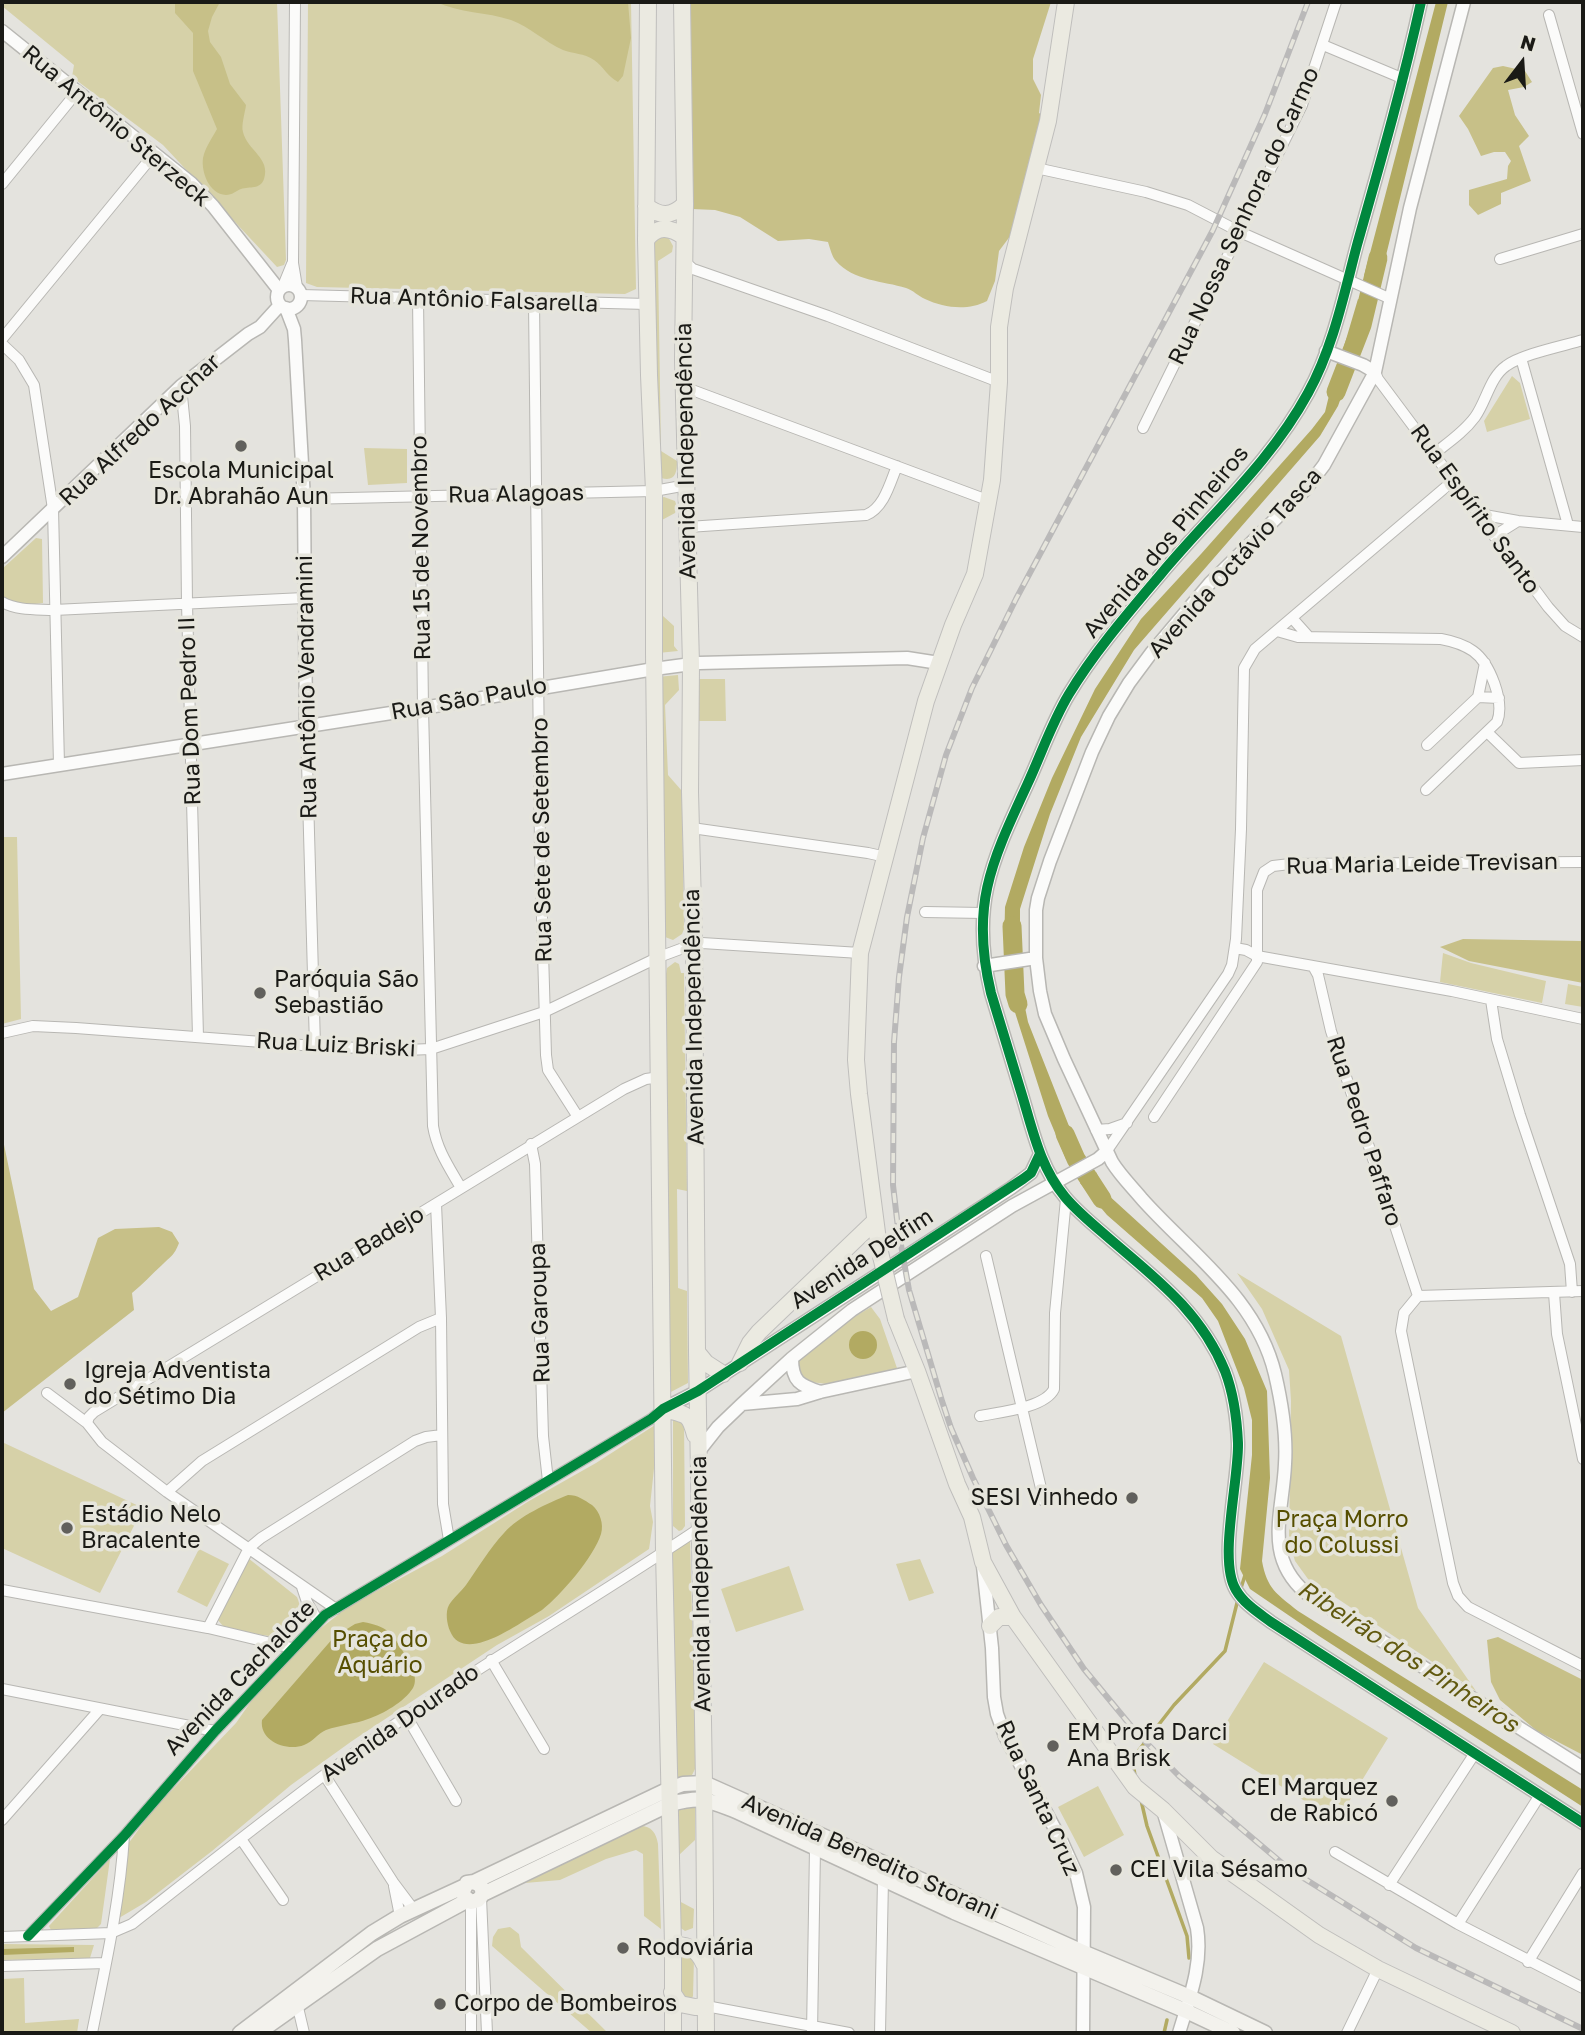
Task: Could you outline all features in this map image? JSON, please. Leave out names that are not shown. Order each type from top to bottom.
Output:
[{"type":"main road","name":"Avenida Independência","points":[[648,2],[646,240],[654,491],[664,1552],[673,2033]]},
{"type":"main road","name":"Avenida Independência","points":[[682,2],[684,387],[691,664],[690,792],[706,2033]]},
{"type":"main road","points":[[1066,2],[1048,121],[1005,288],[999,327],[999,383],[990,500],[975,574],[939,663],[912,749],[860,953],[856,1060],[879,1248],[896,1319],[957,1484],[972,1517],[983,1562],[1013,1617],[1135,1787],[1163,1810],[1211,1858],[1319,1935],[1378,1969],[1512,2033]]},
{"type":"main road","points":[[646,206],[665,216],[677,212],[685,204]]},
{"type":"main road","points":[[646,240],[652,232],[662,228],[678,232],[684,237]]},
{"type":"main road","points":[[740,1363],[759,1332],[875,1222]]},
{"type":"main road","points":[[697,1352],[706,1363],[723,1374]]},
{"type":"main road","points":[[663,1409],[690,1419],[699,1451]]},
{"type":"main road","points":[[989,1626],[999,1617],[1013,1617]]},
{"type":"main road","name":"Avenida Benedito Storani","points":[[240,2033],[377,1949],[474,1894],[669,1797],[693,1799],[704,1791]]},
{"type":"main road","name":"Avenida Benedito Storani","points":[[704,1791],[815,1832],[1084,1960]]},
{"type":"main road","name":"Avenida Benedito Storani","points":[[704,1791],[736,1811],[883,1879],[1265,2033]]},
{"type":"main road","points":[[815,1832],[815,1848]]},
{"type":"main road","points":[[883,1863],[883,1879]]},
{"type":"main road","name":"Avenida Benedito Storani","points":[[258,2033],[372,1933],[407,1913],[474,1894]]},
{"type":"main road","points":[[673,1945],[684,1945],[695,1950],[705,1967]]},
{"type":"main road","points":[[672,1992],[680,2004],[706,2006]]},
{"type":"main road","name":"Avenida Benedito Storani","points":[[1188,2004],[1233,2033]]},
{"type":"street","points":[[292,300],[295,2]]},
{"type":"street","name":"Rua Nossa Senhora do Carmo","points":[[1143,428],[1302,105],[1336,2]]},
{"type":"street","name":"Avenida dos Pinheiros","points":[[1421,2],[1404,79],[1332,353],[1279,440],[1247,480],[1134,606],[1069,695],[1001,842],[988,878],[982,944],[988,965],[991,993],[1045,1167],[1066,1199],[1192,1313],[1209,1337],[1225,1372],[1238,1444],[1228,1556],[1230,1576],[1235,1588],[1244,1602],[1271,1622],[1475,1753]]},
{"type":"street","name":"Avenida Octávio Tasca","points":[[1464,2],[1410,208],[1375,372],[1324,465],[1305,490],[1210,583],[1152,652],[1109,716],[1054,849],[1038,898],[1036,958],[1045,1014],[1096,1129],[1102,1156],[1239,1299],[1263,1341],[1274,1370],[1284,1422],[1285,1464],[1278,1542],[1283,1567],[1289,1576],[1306,1593],[1583,1768]]},
{"type":"street","points":[[1549,15],[1579,106],[1583,134]]},
{"type":"street","name":"Rua Antônio Sterzeck","points":[[2,31],[155,153],[213,206],[281,288]]},
{"type":"street","points":[[1323,45],[1404,79]]},
{"type":"street","points":[[2,184],[77,92]]},
{"type":"street","points":[[59,765],[53,509],[34,385],[19,360],[2,342],[155,153]]},
{"type":"street","points":[[1036,168],[1146,192],[1188,205],[1240,233],[1391,299]]},
{"type":"street","points":[[1500,259],[1583,234]]},
{"type":"street","points":[[685,262],[693,269],[828,316],[999,383]]},
{"type":"street","points":[[281,288],[293,263]]},
{"type":"street","points":[[281,288],[287,285],[292,300]]},
{"type":"street","name":"Rua Antônio Vendramini","points":[[281,288],[277,298],[292,300],[304,499],[306,726],[315,1046]]},
{"type":"street","name":"Rua Antônio Falsarella","points":[[292,300],[418,298],[648,304]]},
{"type":"street","name":"Rua 15 de Novembro","points":[[418,298],[424,708],[435,1141],[461,1188]]},
{"type":"street","name":"Rua Alfredo Acchar","points":[[2,557],[181,386],[292,300]]},
{"type":"street","name":"Rua Sete de Setembro","points":[[534,301],[544,1012],[548,1070],[578,1117]]},
{"type":"street","points":[[1435,453],[1465,429],[1477,415],[1505,366],[1521,358],[1583,340]]},
{"type":"street","points":[[1332,353],[1375,372]]},
{"type":"street","points":[[1521,358],[1568,525]]},
{"type":"street","name":"Rua Espírito Santo","points":[[1375,372],[1548,607],[1565,626],[1583,637]]},
{"type":"street","name":"Rua Dom Pedro II","points":[[181,386],[185,426],[198,1037]]},
{"type":"street","points":[[684,387],[990,500]]},
{"type":"street","points":[[688,527],[866,515],[879,506],[897,466]]},
{"type":"street","points":[[1102,1156],[1232,965],[1241,830],[1244,668],[1255,649],[1454,480]]},
{"type":"street","name":"Rua Alagoas","points":[[304,499],[654,491],[687,485]]},
{"type":"street","points":[[1479,514],[1518,521],[1583,527]]},
{"type":"street","points":[[1494,536],[1518,521]]},
{"type":"street","points":[[2,602],[22,609],[54,610],[304,598]]},
{"type":"street","points":[[1292,618],[1309,637]]},
{"type":"street","points":[[1277,631],[1298,637],[1441,639],[1466,647],[1485,662],[1499,698],[1497,722],[1426,790]]},
{"type":"street","name":"Rua São Paulo","points":[[2,774],[691,664],[907,658],[939,663]]},
{"type":"street","points":[[1427,745],[1478,697],[1485,662]]},
{"type":"street","points":[[1478,697],[1499,698]]},
{"type":"street","points":[[1486,732],[1519,762],[1583,760]]},
{"type":"street","points":[[692,828],[886,857]]},
{"type":"street","name":"Rua Maria Leide Trevisan","points":[[1257,956],[1257,890],[1264,872],[1273,866],[1583,862]]},
{"type":"street","points":[[925,912],[983,913]]},
{"type":"street","name":"Rua Luiz Briski","points":[[2,1033],[33,1026],[315,1046],[431,1049],[544,1012],[659,957],[694,944],[860,953]]},
{"type":"street","points":[[1235,948],[1257,956],[1452,991],[1583,1019]]},
{"type":"street","points":[[1154,1117],[1249,975],[1257,962],[1257,956]]},
{"type":"street","points":[[988,965],[1036,958]]},
{"type":"street","name":"Rua Pedro Paffaro","points":[[1313,966],[1318,975],[1335,1044],[1418,1296]]},
{"type":"street","points":[[1491,1000],[1497,1039],[1570,1265],[1572,1292]]},
{"type":"street","name":"Rua Badejo","points":[[87,1423],[93,1412],[531,1144],[624,1089],[646,1079],[660,1077]]},
{"type":"street","points":[[1096,1129],[1110,1129],[1127,1123]]},
{"type":"street","name":"Rua Garoupa","points":[[531,1144],[535,1164],[543,1436],[548,1481]]},
{"type":"street","name":"Avenida Delfim","points":[[663,1409],[698,1391],[1023,1179],[1031,1173],[1040,1154]]},
{"type":"street","name":"Avenida Delfim","points":[[699,1451],[718,1427],[742,1404],[792,1358],[852,1310],[1012,1206],[1102,1156]]},
{"type":"street","points":[[980,1416],[1045,1400],[1054,1389],[1054,1324],[1066,1199]]},
{"type":"street","points":[[436,1204],[441,1318],[443,1504],[449,1540]]},
{"type":"street","points":[[986,1256],[1044,1501]]},
{"type":"street","points":[[1583,1292],[1418,1296],[1404,1313],[1401,1331],[1453,1583],[1458,1596],[1468,1606],[1583,1666]]},
{"type":"street","points":[[1554,1293],[1558,1334],[1583,1459]]},
{"type":"street","points":[[167,1492],[202,1461],[419,1327],[441,1318]]},
{"type":"street","points":[[792,1358],[796,1380],[803,1386],[820,1392]]},
{"type":"street","points":[[742,1404],[797,1399],[916,1371]]},
{"type":"street","points":[[47,1393],[87,1423],[102,1442],[167,1492],[336,1609]]},
{"type":"street","name":"Avenida Cachalote","points":[[28,1936],[124,1836],[215,1731],[318,1621],[651,1419],[663,1409]]},
{"type":"street","points":[[208,1628],[249,1548],[261,1538],[415,1441],[442,1435]]},
{"type":"street","name":"Avenida Dourado","points":[[111,1933],[132,1924],[293,1797],[326,1776],[356,1751],[491,1660],[700,1528]]},
{"type":"street","name":"Rua Santa Cruz","points":[[983,1562],[997,1714],[1005,1736],[1076,1873],[1084,1907],[1083,2033]]},
{"type":"street","points":[[302,1587],[318,1621]]},
{"type":"street","points":[[2,1590],[208,1628],[292,1648]]},
{"type":"street","points":[[491,1660],[544,1749]]},
{"type":"street","points":[[2,1689],[215,1731]]},
{"type":"street","points":[[2,1820],[100,1709]]},
{"type":"street","points":[[407,1717],[456,1801]]},
{"type":"street","points":[[1390,1885],[1475,1753],[1583,1823]]},
{"type":"street","points":[[326,1776],[393,1882],[407,1913]]},
{"type":"street","points":[[1458,1924],[1540,1796]]},
{"type":"street","points":[[1163,1810],[1200,1947],[1198,1965],[1179,2033]]},
{"type":"street","points":[[92,2033],[111,1933],[124,1836]]},
{"type":"street","points":[[241,1839],[284,1900]]},
{"type":"street","points":[[812,2030],[815,1848]]},
{"type":"street","points":[[1335,1852],[1458,1924],[1583,1988]]},
{"type":"street","points":[[1528,1962],[1583,1873]]},
{"type":"street","points":[[880,2033],[883,1879]]},
{"type":"street","points":[[471,2033],[474,1894]]},
{"type":"street","points":[[474,1894],[487,2033]]},
{"type":"street","points":[[2,1937],[111,1933]]},
{"type":"street","points":[[2,1966],[106,1963]]},
{"type":"street","points":[[1347,2033],[1378,1969]]},
{"type":"street","points":[[295,1999],[304,2033]]},
{"type":"street","points":[[706,2006],[812,2030],[849,2033]]},
{"type":"green space","points":[[2,2],[277,2],[286,260],[284,265],[277,267],[163,145],[72,77],[74,65],[2,6]]},
{"type":"green space","points":[[308,2],[631,2],[636,289],[625,294],[317,287],[306,283]]},
{"type":"green space","points":[[667,235],[673,246],[672,252],[658,261],[661,451],[677,461],[674,476],[669,479],[661,478],[651,241]]},
{"type":"green space","points":[[1512,376],[1520,383],[1530,419],[1487,432],[1484,421]]},
{"type":"green space","points":[[364,448],[407,449],[407,483],[368,485]]},
{"type":"green space","points":[[660,498],[675,501],[677,507],[675,513],[662,520],[663,616],[674,626],[674,646],[678,651],[658,653]]},
{"type":"green space","points":[[36,538],[42,539],[43,603],[12,602],[2,597],[2,569]]},
{"type":"green space","points":[[678,675],[679,690],[665,705],[668,775],[682,791],[684,929],[682,934],[673,940],[663,934],[657,677]]},
{"type":"green space","points":[[698,679],[725,679],[726,721],[699,721]]},
{"type":"green space","points":[[2,837],[17,837],[21,1019],[2,1024]]},
{"type":"green space","points":[[1443,953],[1471,963],[1546,981],[1542,1003],[1440,982]]},
{"type":"green space","points":[[675,962],[679,964],[681,973],[684,973],[687,1191],[677,1189],[678,1288],[687,1291],[688,1383],[667,1394],[662,974],[666,974],[667,968]]},
{"type":"green space","points":[[1568,984],[1583,987],[1583,1007],[1565,1004]]},
{"type":"green space","name":"Praça Morro do Colussi","points":[[1237,1273],[1341,1336],[1418,1608],[1476,1691],[1308,1579],[1295,1561],[1289,1540],[1289,1370],[1262,1309]]},
{"type":"green space","points":[[871,1307],[880,1319],[898,1371],[827,1384],[803,1381],[794,1366],[799,1359]]},
{"type":"green space","points":[[673,1417],[684,1422],[685,1526],[679,1531],[673,1526]]},
{"type":"green space","name":"Praça do Aquário","points":[[655,1425],[650,1506],[653,1522],[649,1549],[352,1741],[291,1785],[146,1902],[119,1918],[128,1844],[152,1811],[236,1723],[252,1700],[311,1636],[349,1606],[442,1556]]},
{"type":"green space","name":"Estádio Nelo Bracalente","points":[[2,1442],[143,1508],[100,1593],[2,1548]]},
{"type":"green space","points":[[690,1540],[696,1767],[691,1777],[674,1778],[668,1553]]},
{"type":"green space","points":[[199,1549],[229,1564],[207,1607],[177,1592]]},
{"type":"green space","points":[[248,1558],[297,1597],[300,1615],[295,1627],[286,1634],[274,1636],[251,1633],[223,1626],[217,1619]]},
{"type":"green space","points":[[920,1559],[934,1593],[909,1601],[896,1564]]},
{"type":"green space","points":[[789,1566],[804,1610],[736,1632],[721,1589]]},
{"type":"green space","points":[[1264,1662],[1388,1738],[1337,1821],[1213,1744]]},
{"type":"green space","points":[[1098,1786],[1124,1835],[1084,1857],[1058,1807]]},
{"type":"green space","points":[[695,1807],[695,1840],[679,1855],[679,1901],[694,1909],[693,1928],[685,1931],[678,1926],[676,1814],[679,1810]]},
{"type":"green space","points":[[640,1826],[653,1831],[658,1844],[661,1929],[644,1916],[643,1854],[636,1850],[606,1859],[560,1880],[525,1883]]},
{"type":"green space","points":[[110,1859],[101,1924],[96,1929],[51,1930],[49,1926]]},
{"type":"green space","points":[[510,1927],[519,1934],[521,1947],[608,2033],[592,2033],[492,1946],[498,1929]]},
{"type":"green space","points":[[2,1944],[94,1945],[90,1958],[2,1960]]},
{"type":"green space","points":[[683,1950],[694,1958],[691,2000],[680,1999],[677,1955]]},
{"type":"green space","points":[[24,1978],[25,2023],[79,2019],[77,2033],[2,2033],[2,1979]]},
{"type":"shaded area","points":[[175,2],[220,2],[208,31],[210,42],[221,57],[230,84],[246,105],[243,132],[264,165],[265,172],[264,179],[257,186],[226,195],[215,191],[207,181],[203,158],[217,129],[193,71],[193,33],[175,13]]},
{"type":"shaded area","points":[[436,2],[628,2],[631,38],[623,76],[618,82],[597,62],[563,50],[511,20]]},
{"type":"shaded area","points":[[688,2],[1051,2],[1033,59],[1033,79],[1041,95],[1039,113],[1044,116],[1011,235],[999,251],[995,281],[987,301],[964,307],[940,305],[906,288],[851,273],[835,259],[828,242],[809,239],[778,241],[740,217],[715,210],[692,209],[691,41]]},
{"type":"shaded area","points":[[1436,2],[1448,2],[1379,284],[1364,276]]},
{"type":"shaded area","points":[[1503,66],[1525,71],[1532,82],[1524,87],[1508,90],[1515,115],[1529,136],[1519,146],[1531,181],[1501,193],[1501,204],[1478,215],[1469,205],[1469,190],[1507,179],[1511,161],[1505,152],[1481,156],[1459,116],[1493,68]]},
{"type":"shaded area","points":[[1358,299],[1372,306],[1357,357],[1342,353]]},
{"type":"shaded area","points":[[1336,367],[1351,370],[1338,406],[1320,436],[1134,650],[1081,737],[1050,814],[1020,909],[1020,951],[1004,951],[1005,907],[1024,847],[1052,778],[1095,689],[1141,619],[1325,412]]},
{"type":"shaded area","points":[[1463,939],[1583,941],[1583,983],[1469,961],[1440,947]]},
{"type":"shaded area","points":[[1019,978],[1028,1022],[1080,1154],[1066,1159],[1048,1116],[1005,981]]},
{"type":"shaded area","points":[[2,1135],[34,1289],[51,1311],[78,1297],[98,1238],[115,1229],[159,1227],[172,1232],[179,1243],[176,1251],[132,1293],[134,1310],[2,1413]]},
{"type":"shaded area","points":[[1096,1172],[1106,1193],[1196,1275],[1222,1304],[1245,1339],[1267,1391],[1270,1478],[1262,1561],[1270,1585],[1298,1611],[1583,1790],[1583,1807],[1250,1589],[1240,1569],[1252,1455],[1252,1420],[1244,1388],[1218,1321],[1202,1298],[1107,1215],[1080,1183]]},
{"type":"shaded area","points":[[863,1331],[873,1335],[877,1345],[873,1355],[863,1359],[853,1355],[849,1345],[853,1335]]},
{"type":"shaded area","points":[[568,1495],[592,1505],[602,1522],[597,1543],[576,1575],[542,1610],[496,1637],[474,1644],[464,1644],[456,1640],[448,1625],[448,1608],[494,1545],[518,1521]]},
{"type":"shaded area","points":[[363,1622],[383,1628],[400,1646],[414,1675],[415,1684],[409,1693],[399,1703],[380,1714],[326,1730],[304,1745],[282,1746],[269,1739],[262,1727],[262,1720],[334,1637]]},
{"type":"shaded area","points":[[1498,1637],[1583,1680],[1583,1755],[1537,1731],[1500,1700],[1491,1682],[1487,1640]]},
{"type":"shaded area","points":[[74,1947],[74,1952],[2,1955],[2,1949]]},
{"type":"waterway","name":"Ribeirão dos Pinheiros","points":[[1336,392],[1362,325],[1378,258]]},
{"type":"waterway","name":"Ribeirão dos Pinheiros","points":[[1012,926],[1015,994],[1018,1004]]},
{"type":"waterway","name":"Ribeirão dos Pinheiros","points":[[1065,1134],[1076,1159],[1102,1199]]},
{"type":"waterway","points":[[1241,1588],[1246,1572]]},
{"type":"waterway","points":[[1135,1775],[1132,1759],[1174,1705],[1225,1651],[1238,1599]]},
{"type":"waterway","points":[[1141,1800],[1147,1826],[1187,1936],[1189,1958]]},
{"type":"waterway","points":[[1164,2033],[1167,2020]]},
{"type":"railway","points":[[1308,2],[1265,114],[1213,230],[1016,599],[972,688],[946,755],[923,838],[907,917],[899,977],[894,1042],[893,1185],[898,1228],[909,1290],[942,1401],[973,1478],[1006,1545],[1041,1605],[1084,1669],[1136,1732],[1179,1776],[1289,1869],[1416,1948],[1583,2029]]},
{"type":"cycle path","points":[[1421,2],[1399,94],[1342,301],[1317,376],[1276,442],[1125,617],[1090,662],[1063,705],[994,862],[984,910],[985,962],[991,993],[1034,1135],[1043,1161],[1056,1185],[1093,1225],[1173,1294],[1202,1329],[1225,1371],[1236,1416],[1237,1459],[1229,1560],[1231,1577],[1239,1595],[1271,1622],[1583,1823]]},
{"type":"cycle path","points":[[28,1936],[124,1836],[215,1731],[325,1615],[651,1419],[663,1409],[698,1391],[1023,1179],[1031,1173],[1040,1154]]},
{"type":"place","name":"Escola Municipal Dr. Abrahão Aun","points":[[241,446]]},
{"type":"place","name":"Paróquia São Sebastião","points":[[260,993]]},
{"type":"place","name":"Igreja Adventista do Sétimo Dia","points":[[70,1384]]},
{"type":"place","name":"SESI Vinhedo","points":[[1132,1498]]},
{"type":"place","name":"Estádio Nelo Bracalente","points":[[67,1528]]},
{"type":"place","name":"EM Profª Darci Ana Brisk","points":[[1053,1746]]},
{"type":"place","name":"CEI Marquez de Rabicó","points":[[1392,1801]]},
{"type":"place","name":"CEI Vila Sésamo","points":[[1116,1870]]},
{"type":"place","name":"Rodoviária","points":[[623,1948]]},
{"type":"place","name":"Corpo de Bombeiros","points":[[440,2004]]}]
